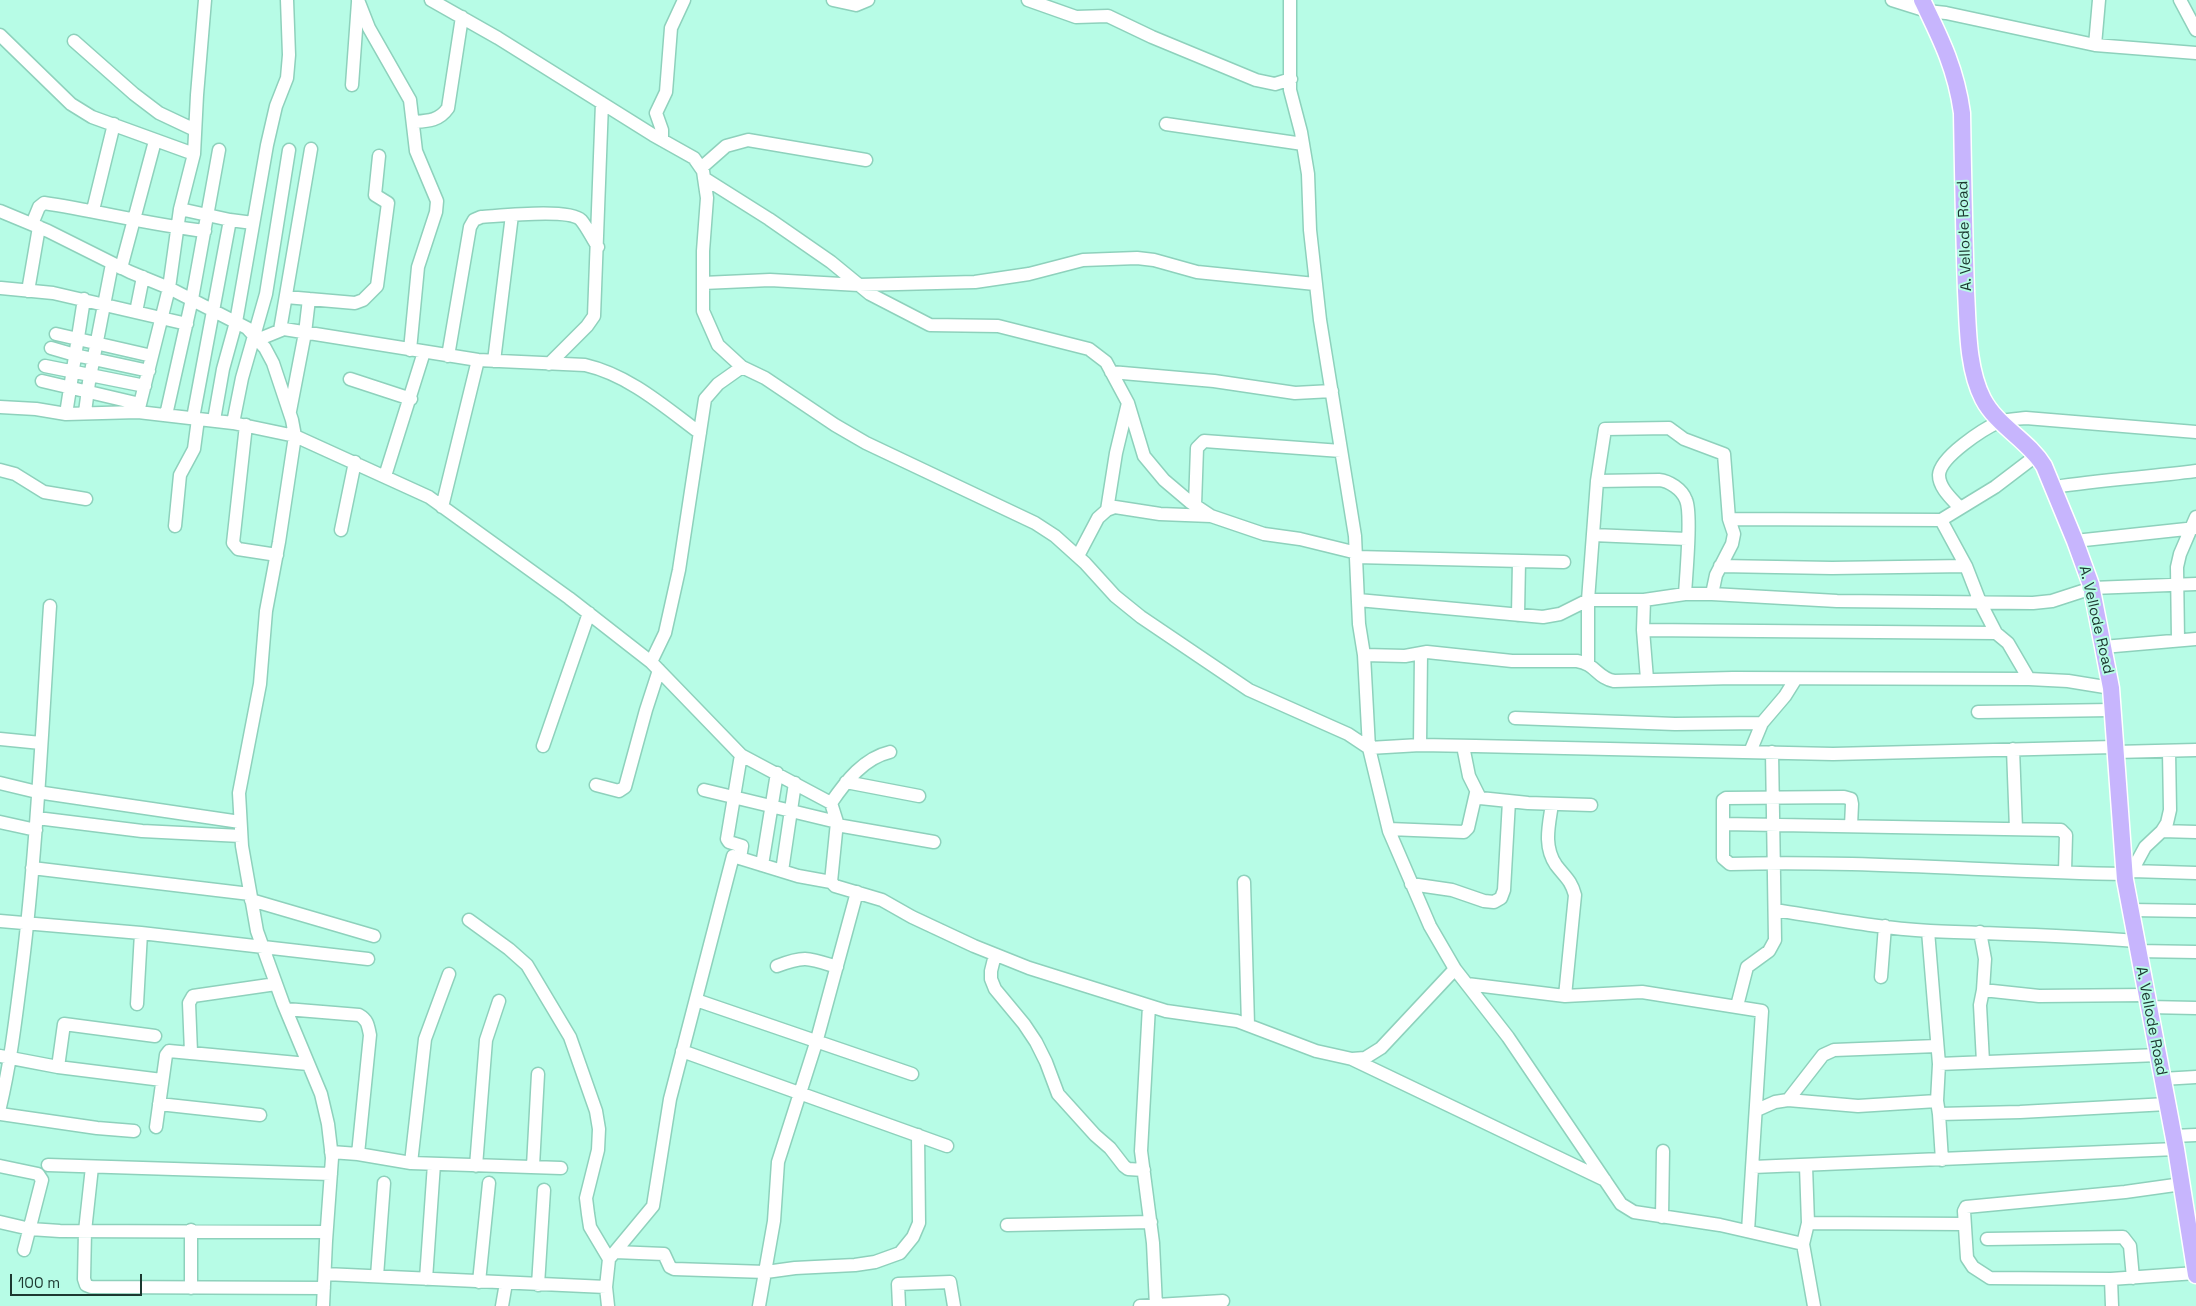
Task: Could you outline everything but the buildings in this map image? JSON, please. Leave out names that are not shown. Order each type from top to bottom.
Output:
[{"type":"main road","name":"A. Vellode Road","points":[[1925,6],[1952,65],[1958,86],[1962,113],[1965,269],[1973,367],[1978,387],[1992,414],[2037,455],[2054,487],[2092,588],[2111,688],[2114,749],[2129,872],[2130,910],[2167,1104],[2187,1190],[2196,1270]]},
{"type":"street","points":[[139,408],[169,288],[180,209],[194,154],[205,0]]},
{"type":"street","points":[[214,420],[223,369],[236,322],[276,106],[287,78],[289,55],[287,0]]},
{"type":"street","points":[[352,85],[358,0],[370,28],[410,100],[416,151],[437,201],[418,267],[410,350]]},
{"type":"street","points":[[431,0],[694,158],[703,173],[707,198],[703,311],[718,345],[742,367],[765,378],[835,425],[866,443],[1035,523],[1055,536],[1078,556],[1115,596],[1141,617],[1249,690],[1348,734],[1369,748],[1420,745],[1833,754],[2013,749],[2196,750]]},
{"type":"street","points":[[662,140],[662,130],[656,113],[666,92],[671,28],[684,0]]},
{"type":"street","points":[[832,0],[856,5],[868,0]]},
{"type":"street","points":[[1028,0],[1076,16],[1108,16],[1152,37],[1256,80],[1275,84],[1291,79]]},
{"type":"street","points":[[1290,0],[1290,90],[1308,174],[1310,230],[1315,284],[1356,552],[1369,748],[1389,829],[1411,884],[1430,926],[1455,969],[1508,1037],[1621,1204],[1634,1212],[1720,1225],[1803,1244]]},
{"type":"street","points":[[1892,0],[2095,45],[2196,54]]},
{"type":"street","points":[[2095,45],[2099,0]]},
{"type":"street","points":[[2180,0],[2195,28]]},
{"type":"street","points":[[414,122],[435,120],[448,108],[462,18]]},
{"type":"street","points":[[0,35],[71,104],[92,117],[194,154]]},
{"type":"street","points":[[74,41],[134,94],[159,113],[195,130]]},
{"type":"street","points":[[549,364],[588,326],[594,316],[602,103]]},
{"type":"street","points":[[93,210],[114,124]]},
{"type":"street","points":[[1166,124],[1303,144]]},
{"type":"street","points":[[85,412],[90,375],[105,304],[116,266],[133,221],[154,140]]},
{"type":"street","points":[[703,173],[726,146],[748,140],[866,160]]},
{"type":"street","points":[[280,330],[311,149]]},
{"type":"street","points":[[166,415],[192,299],[219,150]]},
{"type":"street","points":[[277,556],[238,549],[233,543],[242,378],[255,338],[266,294],[289,150]]},
{"type":"street","points":[[286,297],[355,303],[368,296],[377,286],[388,203],[375,195],[380,156]]},
{"type":"street","points":[[703,173],[831,262],[870,294],[930,325],[998,326],[1089,349],[1106,362],[1128,403],[1144,456],[1164,480],[1195,506],[1211,516],[1264,534],[1300,539],[1341,551],[1564,562]]},
{"type":"street","points":[[28,291],[39,207],[44,203],[93,210],[133,221],[205,231]]},
{"type":"street","points":[[180,209],[230,220],[253,222]]},
{"type":"street","points":[[0,211],[36,226],[116,266],[169,288],[247,328],[265,348],[273,363],[290,413],[295,436],[277,556],[266,611],[260,684],[238,793],[241,836],[257,931],[276,984],[321,1094],[331,1152],[323,1306]]},
{"type":"street","points":[[448,356],[470,227],[474,220],[480,217],[537,213],[574,216],[580,220],[598,246]]},
{"type":"street","points":[[494,361],[512,215]]},
{"type":"street","points":[[175,526],[180,475],[194,449],[195,418],[212,310],[230,220]]},
{"type":"street","points":[[703,283],[770,280],[858,285],[1002,280],[1083,260],[1137,258],[1154,260],[1197,272],[1315,284]]},
{"type":"street","points":[[136,312],[143,277]]},
{"type":"street","points":[[1,288],[53,293],[105,304],[161,320],[187,324]]},
{"type":"street","points":[[66,414],[84,299]]},
{"type":"street","points":[[290,413],[305,333],[309,299]]},
{"type":"street","points":[[255,338],[280,330],[478,360],[586,365],[602,369],[644,391],[700,433]]},
{"type":"street","points":[[56,334],[152,356]]},
{"type":"street","points":[[51,348],[149,371]]},
{"type":"street","points":[[385,476],[411,399],[424,352]]},
{"type":"street","points":[[442,507],[478,360]]},
{"type":"street","points":[[45,366],[145,386]]},
{"type":"street","points":[[596,785],[619,790],[624,787],[665,633],[679,570],[705,399],[718,384],[742,367]]},
{"type":"street","points":[[1111,372],[1214,381],[1295,393],[1332,390]]},
{"type":"street","points":[[350,379],[411,399]]},
{"type":"street","points":[[42,381],[88,391],[166,415],[240,424],[295,436],[429,497],[589,613],[655,666],[741,754],[831,802],[837,823],[831,882]]},
{"type":"street","points":[[1107,510],[1116,453],[1128,403]]},
{"type":"street","points":[[0,407],[36,409],[66,414],[139,408]]},
{"type":"street","points":[[1960,508],[1941,483],[1939,474],[1942,465],[1968,442],[2001,421],[2026,418],[2196,432]]},
{"type":"street","points":[[1588,663],[1588,600],[1597,481],[1605,429],[1670,428],[1684,439],[1724,454],[1729,519],[1734,534],[1732,544],[1720,566],[1712,594]]},
{"type":"street","points":[[1195,506],[1197,448],[1204,442],[1341,450]]},
{"type":"street","points":[[1729,519],[1941,520],[1995,487],[2037,455]]},
{"type":"street","points":[[341,530],[355,462]]},
{"type":"street","points":[[0,470],[15,474],[44,492],[86,499]]},
{"type":"street","points":[[2054,487],[2196,471]]},
{"type":"street","points":[[1597,481],[1658,480],[1672,484],[1686,499],[1688,507],[1685,594]]},
{"type":"street","points":[[1078,556],[1098,518],[1107,510],[1115,507],[1160,514],[1211,516]]},
{"type":"street","points":[[2178,640],[2177,567],[2180,554],[2193,528],[2196,517]]},
{"type":"street","points":[[1941,520],[1966,566],[1980,602],[1996,634],[2008,643],[2029,680]]},
{"type":"street","points":[[2075,541],[2193,528]]},
{"type":"street","points":[[1593,535],[1687,540]]},
{"type":"street","points":[[1518,615],[1519,561]]},
{"type":"street","points":[[1720,566],[1842,568],[1966,566]]},
{"type":"street","points":[[1358,600],[1551,617],[1588,600],[1644,600],[1685,594],[1837,601],[2052,602],[2092,588],[2196,584]]},
{"type":"street","points":[[1644,600],[1643,630],[1647,679]]},
{"type":"street","points":[[0,1107],[5,1057],[27,923],[36,824],[50,606]]},
{"type":"street","points":[[543,746],[589,613]]},
{"type":"street","points":[[1643,630],[1996,634]]},
{"type":"street","points":[[2103,647],[2196,639]]},
{"type":"street","points":[[1364,655],[1405,656],[1427,652],[1512,661],[1588,663],[1605,679],[2029,680],[2068,682],[2111,688]]},
{"type":"street","points":[[1420,745],[1421,653]]},
{"type":"street","points":[[1750,752],[1762,723],[1785,696],[1795,680]]},
{"type":"street","points":[[1978,712],[2112,710]]},
{"type":"street","points":[[1514,718],[1675,724],[1762,723]]},
{"type":"street","points":[[0,739],[41,743]]},
{"type":"street","points":[[1389,829],[1464,832],[1468,828],[1476,793],[1467,768],[1463,746]]},
{"type":"street","points":[[2013,749],[2016,829]]},
{"type":"street","points":[[2129,872],[2145,847],[2162,831],[2167,823],[2170,810],[2170,751]]},
{"type":"street","points":[[831,802],[846,782],[869,760],[890,752]]},
{"type":"street","points":[[1738,1006],[1747,967],[1769,951],[1774,944],[1776,933],[1772,863],[1772,752]]},
{"type":"street","points":[[740,858],[742,846],[729,842],[727,839],[741,754]]},
{"type":"street","points":[[762,865],[777,774]]},
{"type":"street","points":[[846,782],[919,796]]},
{"type":"street","points":[[0,783],[37,792],[240,822]]},
{"type":"street","points":[[782,871],[795,783]]},
{"type":"street","points":[[704,790],[837,823],[934,842]]},
{"type":"street","points":[[1476,793],[1485,799],[1591,805]]},
{"type":"street","points":[[1851,826],[1852,804],[1850,799],[1844,797],[1726,798],[1724,800],[1723,858],[1730,864],[1772,863],[2196,873]]},
{"type":"street","points":[[1411,884],[1452,890],[1484,901],[1494,902],[1501,898],[1504,890],[1509,801]]},
{"type":"street","points":[[1552,804],[1547,842],[1549,851],[1556,865],[1572,883],[1575,895],[1565,996]]},
{"type":"street","points":[[0,822],[241,836]]},
{"type":"street","points":[[1723,824],[2016,829],[2064,832],[2066,835],[2065,871]]},
{"type":"street","points":[[2162,831],[2196,832]]},
{"type":"street","points":[[608,1306],[606,1287],[612,1256],[653,1206],[670,1100],[733,856],[782,871],[831,882],[835,886],[882,900],[912,917],[1029,968],[1166,1011],[1192,1013],[1248,1024],[1316,1051],[1352,1059],[1605,1180]]},
{"type":"street","points":[[32,868],[250,897],[374,936]]},
{"type":"street","points":[[1244,882],[1248,1024]]},
{"type":"street","points":[[759,1306],[774,1221],[778,1162],[816,1042],[857,892]]},
{"type":"street","points":[[1774,910],[1884,926],[1980,932],[2196,952]]},
{"type":"street","points":[[2130,910],[2196,911]]},
{"type":"street","points":[[469,920],[509,949],[527,966],[570,1037],[596,1111],[599,1129],[598,1150],[586,1198],[590,1227],[612,1256]]},
{"type":"street","points":[[0,921],[141,933],[263,949],[368,959]]},
{"type":"street","points":[[1881,977],[1884,926]]},
{"type":"street","points":[[1928,930],[1938,1064],[1937,1101],[1942,1160]]},
{"type":"street","points":[[1980,932],[1985,959],[1980,1005],[1983,1062]]},
{"type":"street","points":[[138,1004],[141,933]]},
{"type":"street","points":[[995,954],[991,971],[991,979],[995,989],[1024,1024],[1036,1042],[1058,1094],[1095,1135],[1110,1148],[1124,1166],[1128,1169],[1144,1170]]},
{"type":"street","points":[[778,966],[797,958],[809,958],[837,967]]},
{"type":"street","points":[[1352,1059],[1364,1058],[1381,1048],[1455,969]]},
{"type":"street","points":[[411,1163],[425,1039],[449,974]]},
{"type":"street","points":[[191,1052],[189,1003],[193,996],[276,984]]},
{"type":"street","points":[[1467,984],[1565,996],[1642,992],[1759,1009],[1763,1014],[1748,1231]]},
{"type":"street","points":[[1983,990],[2039,996],[2147,1001],[2196,1008]]},
{"type":"street","points":[[696,1000],[912,1074]]},
{"type":"street","points":[[476,1166],[486,1040],[499,1001]]},
{"type":"street","points":[[1149,1006],[1141,1151],[1151,1222],[1156,1305]]},
{"type":"street","points":[[286,1009],[360,1016],[365,1019],[368,1025],[370,1035],[358,1154]]},
{"type":"street","points":[[58,1067],[64,1024],[155,1036]]},
{"type":"street","points":[[1788,1100],[1823,1055],[1834,1050],[1936,1046]]},
{"type":"street","points":[[156,1127],[166,1055],[169,1051],[308,1064]]},
{"type":"street","points":[[682,1051],[947,1146]]},
{"type":"street","points":[[1938,1064],[2158,1055]]},
{"type":"street","points":[[5,1057],[58,1067],[162,1080]]},
{"type":"street","points":[[533,1166],[538,1074]]},
{"type":"street","points":[[2162,1079],[2196,1077]]},
{"type":"street","points":[[1757,1110],[1775,1102],[1788,1100],[1858,1106],[1937,1101]]},
{"type":"street","points":[[159,1104],[260,1115]]},
{"type":"street","points":[[1939,1114],[2020,1112],[2167,1104]]},
{"type":"street","points":[[0,1114],[97,1128],[134,1131]]},
{"type":"street","points":[[612,1256],[664,1254],[670,1267],[674,1269],[766,1272],[794,1268],[855,1265],[892,1257],[905,1249],[920,1224],[918,1135]]},
{"type":"street","points":[[1753,1166],[1806,1166],[1942,1160],[2175,1142],[2196,1135]]},
{"type":"street","points":[[1662,1216],[1663,1150]]},
{"type":"street","points":[[331,1152],[358,1154],[411,1163],[561,1168]]},
{"type":"street","points":[[426,1279],[434,1164]]},
{"type":"street","points":[[48,1165],[331,1174]]},
{"type":"street","points":[[0,1166],[38,1174],[42,1180],[24,1250]]},
{"type":"street","points":[[1806,1166],[1808,1223],[1803,1244],[1814,1306]]},
{"type":"street","points":[[92,1167],[85,1231],[84,1279],[86,1285],[91,1288],[324,1288]]},
{"type":"street","points":[[378,1276],[384,1183]]},
{"type":"street","points":[[479,1282],[489,1184]]},
{"type":"street","points":[[538,1284],[544,1190]]},
{"type":"street","points":[[2187,1190],[1971,1205],[1966,1207],[1964,1211],[1967,1258],[1973,1267],[1990,1278],[2112,1279],[2196,1270]]},
{"type":"street","points":[[0,1222],[30,1229],[85,1231],[326,1232]]},
{"type":"street","points":[[1007,1225],[1151,1222]]},
{"type":"street","points":[[1808,1223],[1964,1224]]},
{"type":"street","points":[[191,1230],[191,1288]]},
{"type":"street","points":[[1987,1239],[2123,1238],[2130,1246],[2133,1278]]},
{"type":"street","points":[[325,1274],[506,1284],[606,1287]]},
{"type":"street","points":[[2112,1279],[2112,1306]]},
{"type":"street","points":[[899,1306],[898,1284],[950,1282],[954,1306]]},
{"type":"street","points":[[502,1306],[506,1284]]},
{"type":"street","points":[[1140,1306],[1223,1301]]}]
